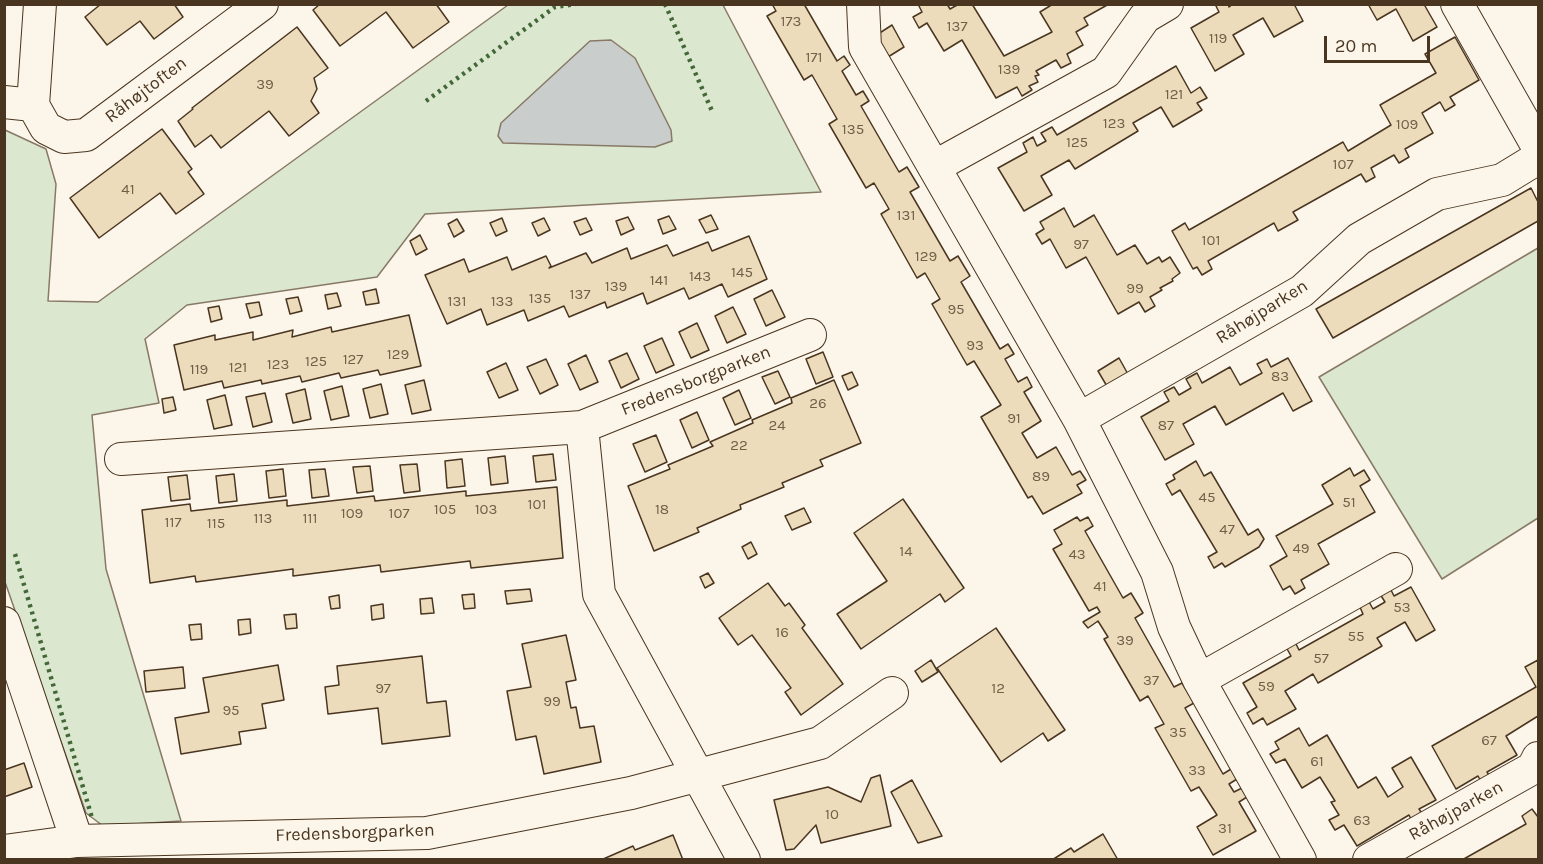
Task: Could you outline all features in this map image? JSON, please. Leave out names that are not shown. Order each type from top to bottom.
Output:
[{"type":"street","name":"Råhøjtoften","points":[[40,4],[19,103],[46,128],[64,137],[86,135],[262,4]]},
{"type":"street","points":[[863,4],[865,47],[1079,419],[1157,572],[1174,627],[1199,680],[1300,860]]},
{"type":"street","points":[[934,167],[1106,72],[1145,17],[1167,4]]},
{"type":"street","points":[[1457,4],[1539,147]]},
{"type":"street","name":"Råhøjparken","points":[[1079,419],[1302,291],[1359,239],[1437,194],[1502,180],[1539,158]]},
{"type":"street","name":"Fredensborgparken","points":[[121,459],[582,427],[810,335]]},
{"type":"street","points":[[582,427],[599,594],[744,860]]},
{"type":"street","points":[[1199,680],[1396,569]]},
{"type":"street","points":[[4,623],[77,841]]},
{"type":"street","name":"Fredensborgparken","points":[[4,851],[77,841],[427,833],[631,793],[820,743],[892,693]]},
{"type":"street","name":"Råhøjparken","points":[[1369,860],[1533,768],[1539,758]]},
{"type":"green space","points":[[508,5],[723,5],[821,192],[425,214],[377,277],[187,305],[145,339],[159,403],[92,415],[106,569],[181,821],[103,826],[86,813],[5,582],[5,130],[46,149],[56,184],[48,301],[98,302]]},
{"type":"green space","points":[[1538,248],[1538,518],[1442,579],[1319,377]]},
{"type":"shaded area","points":[[611,40],[635,58],[671,130],[672,141],[655,147],[503,143],[498,136],[501,123],[590,41]]},
{"type":"building","points":[[101,4],[174,4],[183,17],[154,39],[140,21],[107,45],[85,17]]},
{"type":"building","points":[[320,4],[436,4],[449,22],[413,48],[386,12],[340,46],[313,10]]},
{"type":"building","points":[[772,4],[804,4],[837,61],[844,56],[850,65],[842,71],[856,95],[863,91],[869,101],[861,106],[899,172],[907,167],[919,187],[910,192],[950,261],[958,256],[970,276],[961,282],[1000,349],[1008,344],[1014,354],[1005,359],[1018,382],[1027,377],[1032,387],[1024,392],[1041,421],[1022,433],[1037,458],[1056,447],[1072,475],[1080,471],[1086,480],[1077,485],[1082,493],[1043,514],[1032,496],[1028,498],[981,417],[1001,405],[974,361],[967,365],[932,304],[940,299],[925,273],[917,278],[881,214],[889,209],[874,183],[866,188],[829,124],[837,119],[812,75],[804,80],[767,16],[776,11]]},
{"type":"building","points":[[918,4],[947,4],[950,9],[959,4],[972,4],[1004,56],[1052,32],[1040,12],[1053,4],[1109,4],[1084,18],[1088,25],[1076,32],[1083,45],[1067,54],[1071,63],[1061,68],[1056,60],[1036,71],[1039,75],[1035,76],[1038,82],[1029,86],[1032,90],[1022,96],[1017,87],[996,98],[962,40],[944,51],[927,23],[919,28],[913,17],[922,12]]},
{"type":"building","points":[[1215,4],[1228,4],[1229,7],[1233,4],[1294,4],[1303,21],[1274,37],[1263,18],[1233,35],[1244,54],[1215,71],[1191,28],[1219,12]]},
{"type":"building","points":[[1368,4],[1427,4],[1425,6],[1437,27],[1413,41],[1396,9],[1377,20]]},
{"type":"building","points":[[892,25],[904,47],[888,57],[875,36]]},
{"type":"building","points":[[297,27],[328,68],[314,78],[317,89],[311,101],[319,113],[289,136],[269,111],[221,148],[211,135],[195,147],[178,121]]},
{"type":"building","points":[[1455,37],[1479,80],[1450,97],[1455,105],[1445,111],[1440,102],[1422,113],[1433,133],[1405,149],[1409,157],[1399,163],[1394,155],[1371,168],[1375,177],[1366,182],[1361,174],[1293,212],[1298,220],[1278,231],[1274,223],[1208,261],[1212,269],[1202,275],[1197,267],[1193,269],[1172,231],[1185,223],[1189,230],[1343,142],[1348,151],[1391,125],[1380,105],[1436,73],[1425,54]]},
{"type":"building","points":[[1176,66],[1191,93],[1200,87],[1207,98],[1197,103],[1202,110],[1173,127],[1161,107],[1133,123],[1138,131],[1075,169],[1069,160],[1041,176],[1052,195],[1024,211],[998,168],[1027,152],[1023,143],[1033,137],[1037,146],[1046,141],[1041,133],[1052,127],[1057,135]]},
{"type":"building","points":[[162,129],[192,169],[188,172],[204,194],[176,214],[160,193],[99,238],[70,198]]},
{"type":"building","points":[[1531,188],[1538,202],[1538,221],[1333,338],[1316,309]]},
{"type":"building","points":[[1064,208],[1074,227],[1094,215],[1117,255],[1135,245],[1147,264],[1159,257],[1162,262],[1170,257],[1180,273],[1172,279],[1173,281],[1160,288],[1162,290],[1150,297],[1155,306],[1145,312],[1139,302],[1118,314],[1086,257],[1066,268],[1050,239],[1042,244],[1036,234],[1044,229],[1040,222]]},
{"type":"building","points":[[711,215],[718,229],[706,233],[699,220]]},
{"type":"building","points":[[669,216],[676,229],[663,234],[658,220]]},
{"type":"building","points":[[628,217],[634,229],[621,235],[616,221]]},
{"type":"building","points":[[502,218],[507,231],[496,236],[490,223]]},
{"type":"building","points":[[544,218],[550,230],[538,236],[532,223]]},
{"type":"building","points":[[586,218],[592,230],[580,235],[574,222]]},
{"type":"building","points":[[457,219],[464,231],[454,237],[448,224]]},
{"type":"building","points":[[420,235],[427,249],[416,255],[410,241]]},
{"type":"building","points":[[749,236],[767,279],[728,297],[722,284],[689,299],[684,288],[647,304],[643,293],[607,308],[605,302],[569,317],[564,306],[528,321],[524,310],[487,325],[481,309],[447,324],[425,275],[464,259],[469,272],[507,257],[512,270],[546,256],[551,266],[549,268],[586,253],[592,263],[627,248],[631,259],[667,245],[673,256],[708,242],[712,251]]},
{"type":"building","points":[[376,289],[379,303],[366,305],[363,292]]},
{"type":"building","points":[[772,290],[785,317],[766,326],[754,299]]},
{"type":"building","points":[[337,293],[341,306],[328,309],[325,295]]},
{"type":"building","points":[[298,297],[302,311],[290,314],[286,299]]},
{"type":"building","points":[[259,302],[262,315],[250,318],[246,304]]},
{"type":"building","points":[[219,306],[222,319],[211,322],[208,308]]},
{"type":"building","points":[[733,307],[746,334],[727,343],[715,316]]},
{"type":"building","points":[[409,315],[421,366],[380,375],[378,370],[341,378],[339,373],[302,382],[300,376],[262,384],[261,380],[224,388],[222,381],[184,390],[174,345],[215,335],[215,340],[253,332],[253,340],[293,330],[292,337],[331,327],[332,332]]},
{"type":"building","points":[[697,323],[709,350],[691,358],[679,332]]},
{"type":"building","points":[[662,338],[674,365],[656,373],[644,346]]},
{"type":"building","points":[[823,352],[833,377],[816,384],[806,359]]},
{"type":"building","points":[[627,353],[639,379],[621,388],[609,361]]},
{"type":"building","points":[[586,355],[598,382],[580,390],[568,364]]},
{"type":"building","points":[[1119,358],[1129,376],[1108,388],[1098,371]]},
{"type":"building","points":[[1288,358],[1312,401],[1293,411],[1283,393],[1226,425],[1215,406],[1183,424],[1194,444],[1165,460],[1141,417],[1169,401],[1164,392],[1174,387],[1179,395],[1191,388],[1186,379],[1197,373],[1202,383],[1230,367],[1240,385],[1262,373],[1257,364],[1267,359],[1271,367]]},
{"type":"building","points":[[546,359],[558,385],[540,394],[527,367]]},
{"type":"building","points":[[506,363],[518,390],[499,398],[487,372]]},
{"type":"building","points":[[778,371],[790,397],[775,404],[762,377]]},
{"type":"building","points":[[852,372],[858,385],[848,390],[842,376]]},
{"type":"building","points":[[424,380],[431,410],[412,414],[405,385]]},
{"type":"building","points":[[834,380],[861,443],[820,460],[823,466],[782,483],[784,487],[740,505],[741,509],[697,528],[699,532],[654,551],[628,486],[670,469],[668,465],[713,446],[710,442],[753,423],[752,420],[792,403],[791,398]]},
{"type":"building","points":[[381,384],[388,414],[370,418],[363,389]]},
{"type":"building","points":[[342,386],[349,416],[331,420],[324,391]]},
{"type":"building","points":[[305,389],[311,419],[293,423],[286,394]]},
{"type":"building","points":[[739,390],[751,418],[735,425],[723,398]]},
{"type":"building","points":[[265,393],[272,422],[253,427],[246,397]]},
{"type":"building","points":[[225,395],[232,425],[214,429],[207,400]]},
{"type":"building","points":[[173,397],[176,410],[164,413],[162,399]]},
{"type":"building","points":[[697,412],[709,440],[692,448],[680,420]]},
{"type":"building","points":[[656,435],[667,462],[645,472],[633,444]]},
{"type":"building","points":[[553,454],[556,480],[536,482],[533,456]]},
{"type":"building","points":[[505,456],[508,483],[491,485],[488,458]]},
{"type":"building","points":[[462,459],[465,486],[447,488],[445,461]]},
{"type":"building","points":[[1196,461],[1204,476],[1211,472],[1248,535],[1258,529],[1264,539],[1259,547],[1225,567],[1222,563],[1214,568],[1208,557],[1217,552],[1180,490],[1172,495],[1166,484],[1175,479],[1173,475]]},
{"type":"building","points":[[417,464],[420,491],[404,493],[400,465]]},
{"type":"building","points":[[370,466],[373,491],[357,493],[353,467]]},
{"type":"building","points":[[1350,468],[1354,476],[1364,470],[1370,480],[1360,486],[1375,512],[1318,544],[1329,564],[1301,580],[1305,588],[1295,594],[1290,586],[1283,590],[1270,566],[1287,556],[1276,536],[1333,504],[1322,485]]},
{"type":"building","points":[[283,469],[286,496],[269,498],[266,471]]},
{"type":"building","points":[[325,469],[329,496],[312,498],[309,470]]},
{"type":"building","points":[[234,474],[237,501],[219,503],[216,476]]},
{"type":"building","points":[[187,475],[190,499],[171,501],[168,477]]},
{"type":"building","points":[[557,487],[563,558],[471,568],[470,561],[381,572],[380,565],[293,576],[293,569],[196,582],[195,576],[150,583],[142,510],[190,504],[191,511],[287,500],[287,506],[374,496],[375,501],[466,491],[466,496]]},
{"type":"building","points":[[903,499],[964,588],[945,602],[940,594],[861,649],[837,614],[887,581],[854,533]]},
{"type":"building","points":[[804,508],[811,522],[792,530],[785,516]]},
{"type":"building","points":[[1077,517],[1080,521],[1088,517],[1093,526],[1085,531],[1123,598],[1131,593],[1143,613],[1135,618],[1174,687],[1182,683],[1194,703],[1185,708],[1223,774],[1231,769],[1237,779],[1229,784],[1234,792],[1242,788],[1247,797],[1239,802],[1256,831],[1213,855],[1197,827],[1217,815],[1199,787],[1191,791],[1155,728],[1164,724],[1148,696],[1140,701],[1104,639],[1108,637],[1098,621],[1088,628],[1083,622],[1100,612],[1097,607],[1089,611],[1053,549],[1062,544],[1054,530]]},
{"type":"building","points":[[751,542],[757,554],[748,559],[742,547]]},
{"type":"building","points":[[708,573],[714,583],[705,588],[700,577]]},
{"type":"building","points":[[768,583],[785,606],[789,603],[805,625],[802,628],[843,684],[801,715],[785,692],[791,688],[752,635],[738,645],[719,618]]},
{"type":"building","points":[[1411,587],[1435,630],[1416,641],[1405,622],[1377,638],[1382,646],[1318,683],[1313,674],[1285,691],[1296,709],[1267,725],[1263,718],[1253,724],[1247,713],[1257,707],[1243,683],[1291,656],[1286,647],[1295,642],[1299,650],[1363,614],[1359,605],[1368,600],[1373,609],[1385,602],[1380,594],[1390,588],[1394,596]]},
{"type":"building","points":[[530,589],[532,601],[507,604],[505,591]]},
{"type":"building","points":[[474,594],[475,608],[464,609],[462,595]]},
{"type":"building","points":[[339,595],[340,608],[331,609],[329,597]]},
{"type":"building","points":[[432,598],[434,613],[421,614],[420,599]]},
{"type":"building","points":[[383,604],[384,618],[372,620],[371,606]]},
{"type":"building","points":[[296,614],[297,628],[286,629],[284,615]]},
{"type":"building","points":[[250,619],[251,633],[239,635],[238,620]]},
{"type":"building","points":[[201,624],[202,639],[191,640],[189,625]]},
{"type":"building","points":[[996,628],[1065,730],[1048,741],[1043,733],[1001,762],[937,668]]},
{"type":"building","points":[[566,635],[576,680],[566,682],[571,708],[576,707],[580,728],[594,726],[601,762],[544,774],[536,736],[516,740],[507,691],[531,687],[522,644]]},
{"type":"building","points":[[422,656],[427,703],[446,701],[450,736],[382,744],[378,708],[328,714],[325,687],[339,685],[337,666]]},
{"type":"building","points":[[931,660],[938,672],[922,682],[915,671]]},
{"type":"building","points":[[1538,660],[1538,716],[1506,736],[1517,755],[1487,772],[1492,780],[1483,785],[1478,776],[1456,789],[1432,746],[1536,687],[1525,667]]},
{"type":"building","points":[[278,665],[284,700],[262,704],[266,728],[239,732],[241,744],[181,754],[175,718],[209,712],[203,678]]},
{"type":"building","points":[[183,667],[185,688],[146,692],[144,671]]},
{"type":"building","points":[[1299,728],[1309,746],[1327,735],[1358,788],[1376,777],[1388,797],[1403,787],[1392,768],[1411,757],[1436,800],[1419,809],[1425,818],[1414,825],[1409,815],[1357,846],[1344,825],[1335,830],[1329,820],[1339,815],[1331,802],[1335,801],[1320,777],[1302,788],[1285,759],[1276,763],[1270,754],[1279,749],[1275,742]]},
{"type":"building","points":[[24,763],[32,787],[4,797],[4,770]]},
{"type":"building","points":[[880,775],[891,826],[821,843],[816,825],[794,849],[786,850],[774,800],[828,787],[861,802],[871,778]]},
{"type":"building","points":[[912,780],[942,836],[918,843],[891,792]]},
{"type":"building","points":[[1532,809],[1538,817],[1538,858],[1536,860],[1462,860],[1526,824],[1522,816]]},
{"type":"building","points":[[1103,834],[1118,860],[1052,860],[1071,848],[1074,852]]},
{"type":"building","points":[[673,835],[683,860],[601,860],[633,846],[635,850]]},
{"type":"hedge","points":[[426,101],[555,7],[576,4]]},
{"type":"hedge","points":[[665,4],[712,111]]},
{"type":"hedge","points":[[15,554],[92,818]]}]
